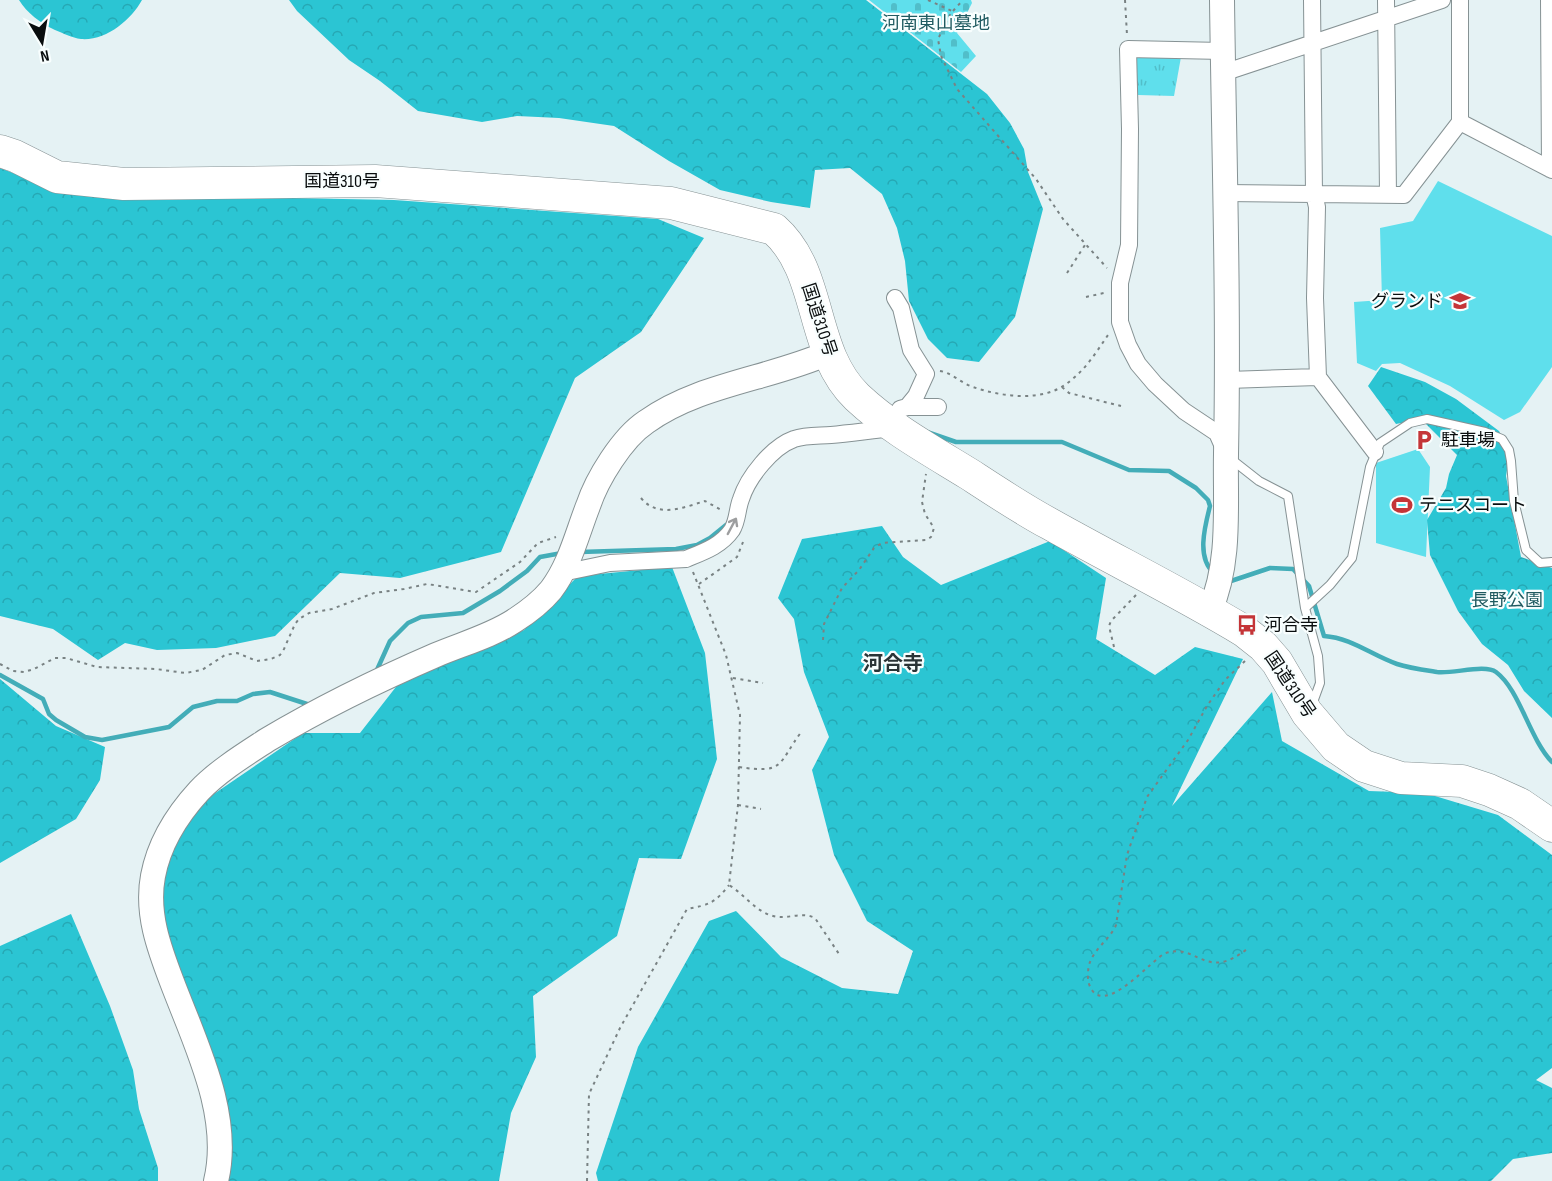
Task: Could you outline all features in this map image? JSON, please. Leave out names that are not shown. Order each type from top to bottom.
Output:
[{"type":"highway","name":"国道310号","points":[[0,151],[57,177],[124,184],[375,180],[671,203],[774,229],[784,238],[796,255],[828,353],[837,372],[856,395],[892,419],[930,450],[1047,523],[1152,579],[1214,601],[1278,662],[1307,713],[1336,747],[1364,766],[1401,778],[1462,781],[1520,804],[1552,826]]},
{"type":"street","points":[[1214,601],[1222,568],[1227,502],[1228,380],[1222,0]]},
{"type":"street","points":[[1312,0],[1318,378],[1375,452]]},
{"type":"street","points":[[1386,0],[1389,195]]},
{"type":"street","points":[[1226,455],[1217,433],[1184,411],[1155,384],[1138,364],[1120,322],[1119,281],[1129,245],[1128,49],[1223,62],[1312,43],[1442,0]]},
{"type":"street","points":[[1224,193],[1404,195],[1460,122],[1460,0]]},
{"type":"street","points":[[1460,122],[1551,170],[1549,0]]},
{"type":"street","points":[[892,419],[916,396],[926,374],[911,350],[905,319],[896,298]]},
{"type":"street","points":[[216,1181],[221,1152],[219,1119],[200,1057],[157,939],[151,907],[153,872],[167,836],[187,805],[201,789],[252,750],[298,722],[387,677],[510,624],[540,602],[565,568],[588,503],[607,467],[618,450],[644,423],[681,402],[828,353]]},
{"type":"street","points":[[1228,380],[1318,378]]},
{"type":"street","points":[[565,568],[686,559],[716,546],[725,538],[736,521],[747,483],[764,461],[792,439],[892,419],[938,407]]},
{"type":"lane","points":[[1306,607],[1330,585],[1352,558],[1370,467],[1380,443],[1410,423],[1427,419],[1485,432],[1502,439],[1509,450],[1514,501],[1526,550],[1540,563],[1552,562]]},
{"type":"lane","points":[[1226,455],[1259,481],[1288,496],[1301,584],[1318,656],[1320,683],[1307,713]]},
{"type":"path","points":[[928,0],[952,11]]},
{"type":"path","points":[[963,0],[952,11],[938,39],[941,56],[957,89],[1036,178],[1063,219],[1119,281],[1106,293],[1086,297]]},
{"type":"path","points":[[1125,0],[1128,49]]},
{"type":"path","points":[[1067,273],[1085,245]]},
{"type":"path","points":[[926,374],[943,370],[970,386],[1006,395],[1036,394],[1062,387],[1071,381],[1120,322]]},
{"type":"path","points":[[1062,387],[1069,393],[1120,406]]},
{"type":"path","points":[[823,640],[824,624],[842,588],[859,570],[874,548],[882,543],[926,540],[933,532],[933,525],[925,514],[922,502],[930,450]]},
{"type":"path","points":[[641,498],[646,504],[663,510],[682,509],[705,501],[727,512]]},
{"type":"path","points":[[0,664],[13,671],[24,672],[55,658],[66,657],[97,667],[156,669],[185,673],[202,670],[225,655],[237,653],[257,661],[265,661],[280,655],[295,624],[309,613],[332,609],[374,592],[427,584],[477,592],[520,562],[538,543],[555,537],[576,539]]},
{"type":"path","points":[[587,1181],[589,1094],[620,1028],[687,909],[708,905],[716,900],[729,885],[738,805],[741,724],[726,655],[699,584],[686,559]]},
{"type":"path","points":[[1114,647],[1109,626],[1111,621],[1152,579]]},
{"type":"path","points":[[1247,948],[1230,960],[1211,964],[1179,951],[1165,953],[1122,989],[1107,994],[1097,994],[1090,988],[1088,981],[1089,963],[1116,925],[1127,855],[1147,797],[1188,740],[1225,680],[1263,646]]},
{"type":"path","points":[[732,678],[763,684]]},
{"type":"path","points":[[739,767],[762,770],[774,768],[783,763],[802,731]]},
{"type":"path","points":[[738,805],[761,809]]},
{"type":"path","points":[[729,885],[765,913],[782,917],[809,915],[815,918],[839,954]]},
{"type":"green space","points":[[19,0],[142,0],[117,28],[100,37],[81,39],[44,24]]},
{"type":"green space","points":[[289,0],[866,0],[987,94],[1010,123],[1024,149],[1028,172],[1043,209],[1015,317],[979,362],[947,358],[928,339],[909,301],[905,261],[897,228],[882,194],[850,168],[815,170],[810,208],[720,190],[614,126],[559,118],[517,116],[482,122],[418,111],[349,60],[297,11]]},
{"type":"green space","name":"河南東山墓地","points":[[869,0],[971,0],[972,3],[957,33],[976,56],[961,72]]},
{"type":"green space","points":[[1135,54],[1181,57],[1174,96],[1138,95]]},
{"type":"green space","points":[[0,168],[58,190],[137,195],[394,200],[658,219],[704,238],[641,332],[575,378],[501,552],[400,578],[340,573],[275,636],[216,648],[157,650],[125,643],[98,660],[53,629],[0,616]]},
{"type":"green space","name":"グランド","points":[[1438,181],[1552,236],[1552,367],[1520,412],[1504,420],[1450,386],[1400,363],[1382,364],[1376,371],[1357,363],[1354,302],[1382,300],[1380,228],[1413,221]]},
{"type":"green space","name":"長野公園","points":[[1381,367],[1425,382],[1456,399],[1499,431],[1510,452],[1506,476],[1521,557],[1552,568],[1552,718],[1524,691],[1508,665],[1482,644],[1458,611],[1430,555],[1427,520],[1446,488],[1457,455],[1421,419],[1396,424],[1368,386]]},
{"type":"green space","name":"テニスコート","points":[[1418,449],[1430,467],[1426,557],[1376,543],[1376,463]]},
{"type":"green space","points":[[882,526],[903,557],[941,585],[1050,541],[1106,578],[1096,639],[1155,675],[1195,647],[1243,659],[1172,806],[1272,692],[1282,741],[1369,791],[1425,793],[1498,815],[1552,855],[1552,1068],[1536,1080],[1552,1088],[1552,1153],[1513,1159],[1491,1181],[598,1181],[596,1173],[638,1047],[709,921],[736,911],[781,957],[842,988],[898,994],[913,951],[867,921],[834,855],[812,770],[829,737],[804,672],[794,619],[778,598],[802,539]]},
{"type":"green space","points":[[672,567],[705,653],[717,759],[681,859],[639,858],[617,936],[533,996],[536,1057],[511,1113],[499,1181],[223,1181],[166,948],[157,895],[166,850],[208,798],[303,733],[360,733],[399,683],[524,630],[578,576]]},
{"type":"green space","points":[[0,679],[56,726],[105,747],[100,780],[76,819],[0,863]]},
{"type":"green space","points":[[71,914],[110,1006],[133,1070],[139,1109],[158,1168],[158,1181],[0,1181],[0,946]]},
{"type":"waterway","points":[[927,432],[956,442],[1062,442],[1129,470],[1169,471],[1196,488],[1208,500],[1210,506],[1203,541],[1205,559],[1208,567],[1214,573]]},
{"type":"waterway","points":[[580,552],[676,549],[697,545],[726,525]]},
{"type":"waterway","points":[[376,672],[390,641],[408,623],[421,617],[463,613],[500,591],[527,571],[540,557],[562,553]]},
{"type":"waterway","points":[[1226,580],[1231,581],[1270,568],[1293,569],[1309,586],[1324,636],[1344,640],[1397,664],[1412,668],[1437,672],[1477,669],[1496,672],[1512,690],[1537,740],[1552,762]]},
{"type":"waterway","points":[[0,675],[43,699],[49,714],[56,720],[85,737],[102,740],[169,727],[193,707],[217,701],[237,701],[253,694],[270,692],[310,705]]},
{"type":"place","name":"グランド","points":[[1460,301]]},
{"type":"place","name":"駐車場","points":[[1424,440]]},
{"type":"place","name":"テニスコート","points":[[1402,505]]},
{"type":"place","name":"河合寺","points":[[1247,625]]},
{"type":"district","name":"河合寺","points":[[893,664]]}]
